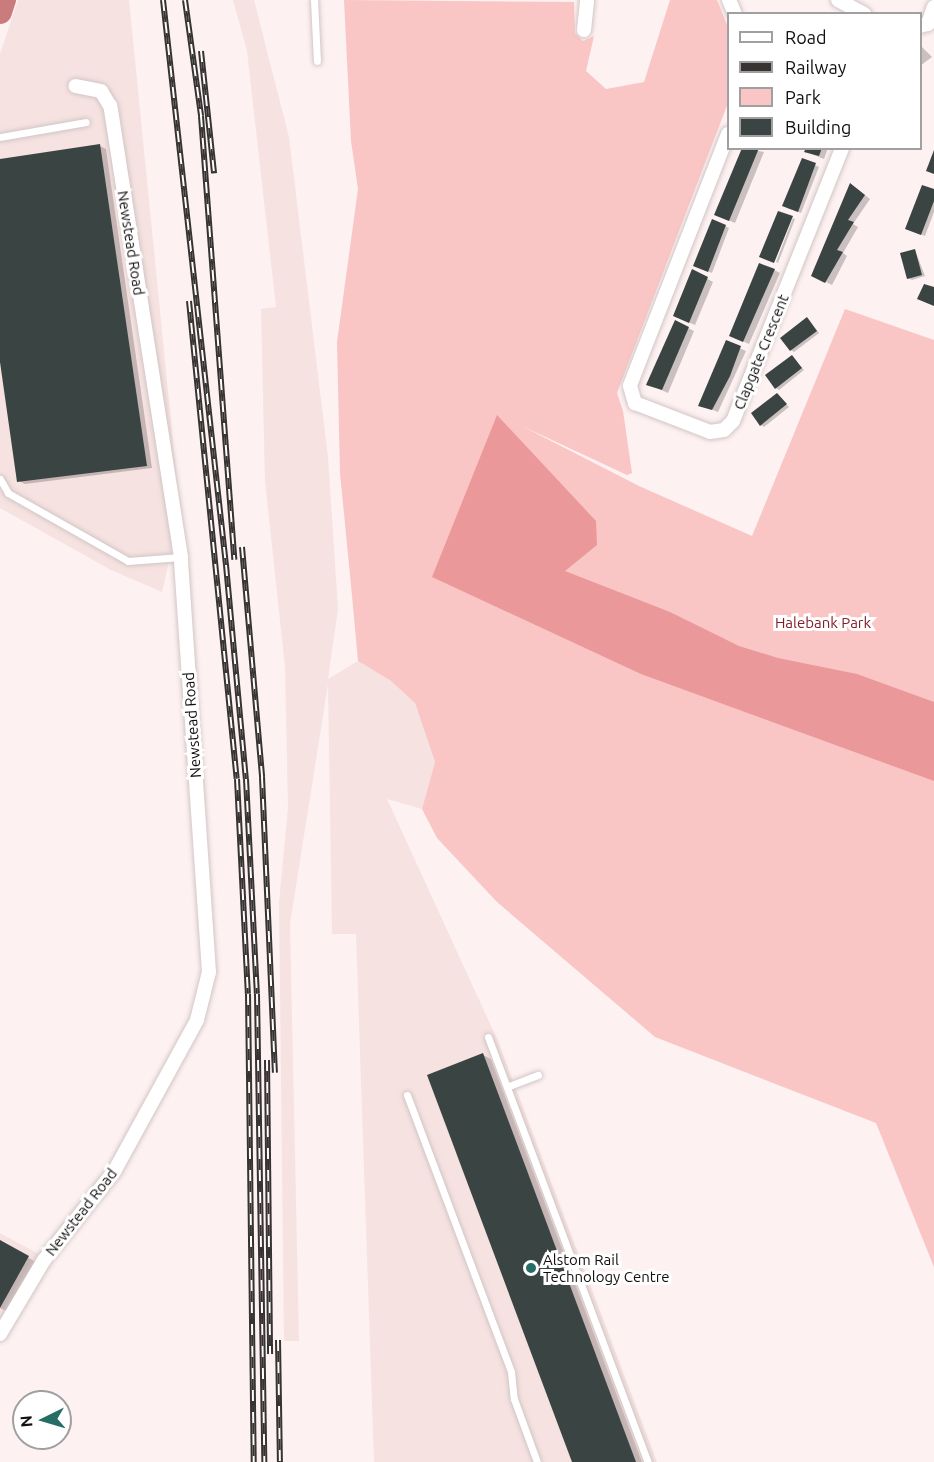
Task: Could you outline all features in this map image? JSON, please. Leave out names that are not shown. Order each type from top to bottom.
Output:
[{"type":"street","points":[[584,30],[587,0]]},
{"type":"street","points":[[838,0],[860,12]]},
{"type":"street","points":[[922,26],[928,24],[934,7]]},
{"type":"street","name":"Newstead Road","points":[[0,1334],[45,1260],[115,1170],[197,1020],[205,998],[208,960],[181,557],[110,106],[101,91],[75,86]]},
{"type":"street","name":"Clapgate Crescent","points":[[727,139],[630,386],[635,403],[710,432],[724,430],[734,421],[841,150]]},
{"type":"lane","points":[[314,0],[317,61]]},
{"type":"lane","points":[[0,136],[86,122]]},
{"type":"lane","points":[[0,479],[8,493],[128,561],[181,557]]},
{"type":"lane","points":[[488,1037],[648,1462]]},
{"type":"lane","points":[[508,1086],[538,1075]]},
{"type":"lane","points":[[407,1095],[511,1371],[514,1399],[537,1462]]},
{"type":"shaded area","points":[[18,0],[129,0],[180,512],[162,592],[111,570],[0,508],[0,54]]},
{"type":"shaded area","points":[[233,0],[254,0],[289,137],[328,457],[338,609],[328,679],[358,661],[391,681],[415,703],[435,762],[422,809],[387,799],[497,1039],[657,1462],[374,1462],[356,934],[332,934],[328,684],[290,924],[299,1341],[284,1341],[279,903],[288,808],[285,667],[265,481],[261,309],[276,307],[247,51]]},
{"type":"shaded area","points":[[497,415],[596,521],[597,545],[565,571],[670,612],[739,646],[778,658],[857,674],[934,702],[934,781],[641,674],[432,577]]},
{"type":"shaded area","points":[[0,1233],[44,1257],[0,1342]]},
{"type":"green space","name":"Halebank Park","points":[[344,0],[574,2],[575,33],[583,41],[594,36],[586,71],[606,89],[644,82],[670,0],[717,0],[727,25],[727,106],[617,393],[623,411],[632,473],[627,475],[522,426],[639,486],[752,536],[845,309],[934,340],[934,1267],[876,1123],[655,1037],[497,902],[437,838],[422,809],[435,762],[415,703],[391,681],[358,661],[340,473],[337,342],[358,189],[351,141]]},
{"type":"building","points":[[100,144],[147,466],[17,482],[0,362],[0,159]]},
{"type":"building","points":[[741,150],[758,150],[729,221],[714,215]]},
{"type":"building","points":[[805,150],[821,150],[819,156],[804,152]]},
{"type":"building","points":[[934,150],[934,174],[926,171]]},
{"type":"building","points":[[802,158],[816,163],[798,212],[782,206]]},
{"type":"building","points":[[850,183],[865,195],[848,220],[854,222],[837,250],[843,252],[825,283],[811,276]]},
{"type":"building","points":[[922,185],[934,189],[934,201],[921,235],[905,229]]},
{"type":"building","points":[[778,211],[793,216],[774,263],[759,257]]},
{"type":"building","points":[[712,219],[726,225],[708,272],[693,266]]},
{"type":"building","points":[[915,249],[922,275],[907,279],[900,253]]},
{"type":"building","points":[[759,263],[775,269],[743,342],[729,336]]},
{"type":"building","points":[[692,269],[708,277],[689,323],[673,316]]},
{"type":"building","points":[[924,284],[934,287],[934,306],[917,299]]},
{"type":"building","points":[[807,317],[817,331],[790,351],[780,338]]},
{"type":"building","points":[[675,320],[689,327],[662,390],[646,385]]},
{"type":"building","points":[[726,340],[741,346],[730,376],[712,410],[698,406]]},
{"type":"building","points":[[792,355],[802,368],[775,389],[765,375]]},
{"type":"building","points":[[777,393],[787,404],[760,426],[751,413]]},
{"type":"building","name":"Alstom Rail Technology Centre","points":[[483,1053],[636,1462],[572,1462],[427,1075]]},
{"type":"building","points":[[0,1240],[29,1256],[0,1308]]},
{"type":"waterway","points":[[0,12],[4,0]]},
{"type":"railway","points":[[163,0],[226,565],[246,779],[257,994],[264,1462]]},
{"type":"railway","points":[[185,0],[201,116],[234,560]]},
{"type":"railway","points":[[201,51],[214,173]]},
{"type":"railway","points":[[189,301],[237,779],[248,994],[254,1462]]},
{"type":"railway","points":[[242,547],[262,777],[275,1073]]},
{"type":"railway","points":[[267,1060],[270,1354]]},
{"type":"railway","points":[[278,1340],[280,1462]]},
{"type":"place","name":"Alstom Rail Technology Centre","points":[[531,1268]]}]
